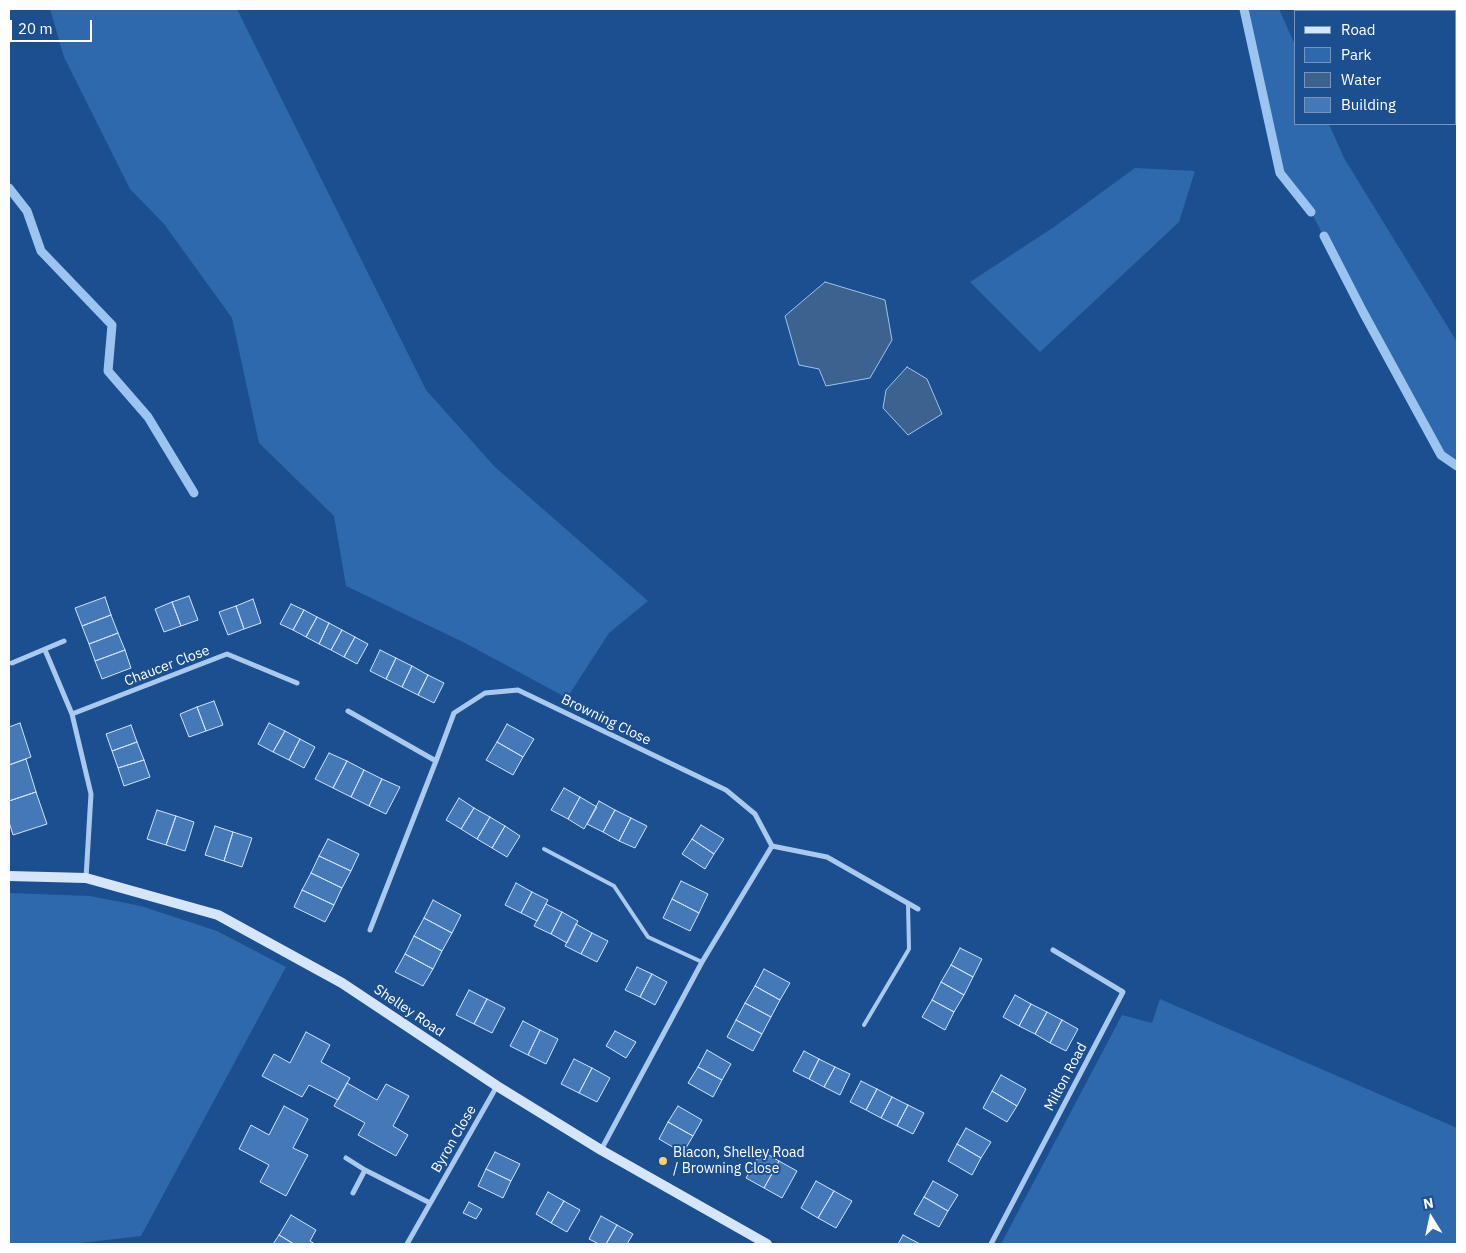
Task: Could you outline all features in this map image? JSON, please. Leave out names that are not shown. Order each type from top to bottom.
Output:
[{"type":"street","points":[[12,663],[64,641]]},
{"type":"street","points":[[45,650],[72,714],[91,794],[86,878]]},
{"type":"street","name":"Chaucer Close","points":[[72,714],[227,654],[296,684]]},
{"type":"street","name":"Browning Close","points":[[370,930],[454,713],[485,693],[518,690],[726,790],[755,814],[772,846]]},
{"type":"street","points":[[348,710],[436,760]]},
{"type":"street","points":[[601,1150],[702,962],[772,846],[827,857],[918,909]]},
{"type":"street","name":"Shelley Road","points":[[9,876],[86,878],[218,915],[342,983],[497,1086],[601,1150],[767,1244]]},
{"type":"street","name":"Milton Road","points":[[991,1244],[1123,992],[1053,950]]},
{"type":"street","name":"Byron Close","points":[[407,1244],[497,1086]]},
{"type":"street","points":[[346,1158],[365,1170],[430,1203]]},
{"type":"street","points":[[353,1193],[365,1170]]},
{"type":"lane","points":[[544,849],[614,886],[648,937],[702,962]]},
{"type":"lane","points":[[864,1025],[909,949],[908,903]]},
{"type":"green space","points":[[50,9],[237,9],[426,390],[495,467],[648,601],[609,633],[567,698],[465,643],[346,586],[334,516],[259,443],[232,318],[164,224],[130,189],[64,57]]},
{"type":"green space","points":[[1244,9],[1279,9],[1294,43],[1294,125],[1329,125],[1344,158],[1457,342],[1457,466],[1441,455],[1311,212],[1280,173]]},
{"type":"green space","points":[[1135,168],[1195,171],[1179,222],[1040,352],[970,282],[1054,227]]},
{"type":"green space","points":[[9,893],[90,896],[141,906],[217,931],[286,967],[141,1236],[72,1244],[9,1244]]},
{"type":"green space","points":[[1160,999],[1457,1128],[1457,1244],[1001,1244],[1122,1015],[1152,1023]]},
{"type":"water","points":[[825,282],[885,300],[892,340],[870,378],[826,386],[819,369],[799,365],[785,316]]},
{"type":"water","points":[[907,367],[927,379],[942,414],[908,435],[883,408],[886,390]]},
{"type":"building","points":[[189,596],[198,620],[181,626],[172,602]]},
{"type":"building","points":[[105,597],[111,615],[82,626],[75,608]]},
{"type":"building","points":[[253,599],[261,623],[244,629],[236,606]]},
{"type":"building","points":[[172,602],[181,626],[164,632],[155,609]]},
{"type":"building","points":[[291,604],[304,610],[293,630],[280,624]]},
{"type":"building","points":[[236,606],[244,629],[228,635],[219,612]]},
{"type":"building","points":[[304,610],[317,617],[306,637],[293,630]]},
{"type":"building","points":[[111,615],[118,633],[89,644],[82,626]]},
{"type":"building","points":[[317,617],[329,623],[319,644],[306,637]]},
{"type":"building","points":[[329,623],[342,630],[331,650],[319,644]]},
{"type":"building","points":[[342,630],[355,637],[344,657],[331,650]]},
{"type":"building","points":[[118,633],[125,650],[95,661],[89,644]]},
{"type":"building","points":[[355,637],[368,644],[357,664],[344,657]]},
{"type":"building","points":[[125,650],[131,668],[102,679],[95,661]]},
{"type":"building","points":[[380,650],[396,658],[386,679],[370,671]]},
{"type":"building","points":[[396,658],[412,666],[402,687],[386,679]]},
{"type":"building","points":[[412,666],[428,675],[418,695],[402,687]]},
{"type":"building","points":[[428,675],[444,683],[434,703],[418,695]]},
{"type":"building","points":[[214,701],[223,725],[206,731],[197,707]]},
{"type":"building","points":[[197,707],[206,731],[189,737],[180,714]]},
{"type":"building","points":[[20,723],[31,757],[9,765],[9,727]]},
{"type":"building","points":[[269,723],[285,731],[273,752],[258,744]]},
{"type":"building","points":[[507,724],[534,739],[523,757],[497,742]]},
{"type":"building","points":[[131,725],[137,742],[112,751],[106,734]]},
{"type":"building","points":[[285,731],[300,739],[289,760],[273,752]]},
{"type":"building","points":[[300,739],[315,747],[304,768],[289,760]]},
{"type":"building","points":[[137,742],[144,760],[118,768],[112,751]]},
{"type":"building","points":[[497,742],[523,757],[513,775],[486,760]]},
{"type":"building","points":[[329,753],[347,761],[333,788],[315,779]]},
{"type":"building","points":[[26,759],[36,792],[9,801],[9,765]]},
{"type":"building","points":[[144,760],[150,777],[124,786],[118,768]]},
{"type":"building","points":[[347,761],[364,770],[351,797],[333,788]]},
{"type":"building","points":[[364,770],[382,779],[369,806],[351,797]]},
{"type":"building","points":[[382,779],[400,787],[386,814],[369,806]]},
{"type":"building","points":[[564,788],[580,797],[568,819],[551,810]]},
{"type":"building","points":[[36,792],[47,824],[13,835],[9,822],[9,801]]},
{"type":"building","points":[[580,797],[597,807],[584,829],[568,819]]},
{"type":"building","points":[[459,798],[474,808],[461,829],[446,820]]},
{"type":"building","points":[[599,801],[615,810],[603,832],[587,824]]},
{"type":"building","points":[[474,808],[490,817],[477,839],[461,829]]},
{"type":"building","points":[[157,810],[176,816],[166,845],[147,839]]},
{"type":"building","points":[[615,810],[631,818],[619,841],[603,832]]},
{"type":"building","points":[[176,816],[194,822],[185,851],[166,845]]},
{"type":"building","points":[[490,817],[505,826],[492,848],[477,839]]},
{"type":"building","points":[[631,818],[647,826],[635,848],[619,841]]},
{"type":"building","points":[[701,825],[724,839],[714,854],[692,839]]},
{"type":"building","points":[[215,826],[233,832],[224,861],[205,855]]},
{"type":"building","points":[[505,826],[520,836],[507,857],[492,848]]},
{"type":"building","points":[[233,832],[252,838],[242,867],[224,861]]},
{"type":"building","points":[[328,839],[359,854],[351,871],[319,856]]},
{"type":"building","points":[[692,839],[714,854],[705,869],[682,854]]},
{"type":"building","points":[[319,856],[351,871],[342,888],[311,873]]},
{"type":"building","points":[[311,873],[342,888],[334,905],[302,890]]},
{"type":"building","points":[[681,881],[708,894],[699,913],[672,899]]},
{"type":"building","points":[[516,883],[532,892],[521,913],[505,905]]},
{"type":"building","points":[[302,890],[334,905],[325,922],[294,907]]},
{"type":"building","points":[[532,892],[548,900],[537,921],[521,913]]},
{"type":"building","points":[[672,899],[699,913],[690,931],[663,918]]},
{"type":"building","points":[[433,900],[461,915],[452,933],[424,918]]},
{"type":"building","points":[[546,904],[562,912],[551,934],[534,926]]},
{"type":"building","points":[[562,912],[578,921],[567,943],[551,934]]},
{"type":"building","points":[[424,918],[452,933],[442,951],[414,936]]},
{"type":"building","points":[[576,924],[592,933],[581,954],[565,946]]},
{"type":"building","points":[[592,933],[608,941],[597,962],[581,954]]},
{"type":"building","points":[[414,936],[442,951],[433,969],[405,954]]},
{"type":"building","points":[[960,948],[982,959],[973,977],[951,965]]},
{"type":"building","points":[[405,954],[433,969],[423,986],[395,972]]},
{"type":"building","points":[[951,965],[973,977],[964,995],[941,982]]},
{"type":"building","points":[[637,967],[652,974],[640,997],[625,990]]},
{"type":"building","points":[[764,969],[790,983],[780,1000],[755,986]]},
{"type":"building","points":[[652,974],[667,982],[655,1005],[640,997]]},
{"type":"building","points":[[941,982],[964,995],[954,1012],[932,1000]]},
{"type":"building","points":[[755,986],[780,1000],[771,1017],[745,1003]]},
{"type":"building","points":[[469,990],[487,999],[474,1024],[456,1015]]},
{"type":"building","points":[[1015,995],[1031,1004],[1019,1026],[1003,1017]]},
{"type":"building","points":[[487,999],[505,1008],[492,1033],[474,1024]]},
{"type":"building","points":[[932,1000],[954,1012],[945,1030],[922,1017]]},
{"type":"building","points":[[745,1003],[771,1017],[762,1034],[736,1020]]},
{"type":"building","points":[[1031,1004],[1047,1012],[1035,1034],[1019,1026]]},
{"type":"building","points":[[1047,1012],[1062,1020],[1050,1043],[1035,1034]]},
{"type":"building","points":[[736,1020],[762,1034],[753,1051],[727,1037]]},
{"type":"building","points":[[1062,1020],[1078,1029],[1066,1051],[1050,1043]]},
{"type":"building","points":[[523,1021],[540,1030],[528,1055],[510,1046]]},
{"type":"building","points":[[540,1030],[558,1039],[546,1064],[528,1055]]},
{"type":"building","points":[[615,1031],[636,1042],[626,1058],[606,1046]]},
{"type":"building","points":[[306,1032],[330,1045],[321,1062],[350,1078],[338,1100],[309,1085],[302,1097],[262,1076],[274,1054],[290,1063]]},
{"type":"building","points":[[707,1050],[731,1064],[722,1080],[698,1067]]},
{"type":"building","points":[[804,1051],[819,1059],[809,1079],[793,1071]]},
{"type":"building","points":[[574,1059],[592,1068],[579,1093],[561,1084]]},
{"type":"building","points":[[819,1059],[835,1067],[824,1087],[809,1079]]},
{"type":"building","points":[[698,1067],[722,1080],[713,1097],[688,1083]]},
{"type":"building","points":[[835,1067],[850,1074],[840,1095],[824,1087]]},
{"type":"building","points":[[592,1068],[610,1078],[597,1102],[579,1093]]},
{"type":"building","points":[[1001,1075],[1026,1089],[1017,1106],[992,1091]]},
{"type":"building","points":[[861,1081],[877,1089],[866,1110],[850,1102]]},
{"type":"building","points":[[347,1083],[377,1100],[386,1084],[409,1096],[393,1126],[408,1135],[396,1156],[358,1135],[365,1123],[334,1106]]},
{"type":"building","points":[[877,1089],[892,1097],[881,1118],[866,1110]]},
{"type":"building","points":[[992,1091],[1017,1106],[1007,1122],[983,1108]]},
{"type":"building","points":[[892,1097],[908,1105],[897,1126],[881,1118]]},
{"type":"building","points":[[908,1105],[924,1113],[913,1134],[897,1126]]},
{"type":"building","points":[[284,1106],[308,1119],[293,1148],[308,1155],[286,1196],[260,1182],[269,1165],[239,1149],[251,1125],[269,1135]]},
{"type":"building","points":[[678,1106],[702,1120],[693,1136],[668,1122]]},
{"type":"building","points":[[668,1122],[693,1136],[683,1153],[659,1139]]},
{"type":"building","points":[[966,1128],[991,1142],[981,1158],[957,1144]]},
{"type":"building","points":[[957,1144],[981,1158],[972,1175],[948,1161]]},
{"type":"building","points":[[762,1151],[779,1161],[764,1188],[746,1178]]},
{"type":"building","points":[[495,1152],[520,1164],[511,1181],[486,1169]]},
{"type":"building","points":[[779,1161],[797,1171],[782,1198],[764,1188]]},
{"type":"building","points":[[486,1169],[511,1181],[503,1198],[478,1186]]},
{"type":"building","points":[[816,1181],[834,1191],[818,1218],[801,1208]]},
{"type":"building","points":[[933,1181],[958,1195],[948,1211],[924,1197]]},
{"type":"building","points":[[834,1191],[852,1201],[836,1228],[818,1218]]},
{"type":"building","points":[[548,1192],[564,1201],[551,1223],[536,1214]]},
{"type":"building","points":[[924,1197],[948,1211],[939,1227],[914,1214]]},
{"type":"building","points":[[564,1201],[580,1210],[567,1232],[551,1223]]},
{"type":"building","points":[[469,1202],[482,1209],[476,1219],[463,1213]]},
{"type":"building","points":[[291,1215],[316,1230],[310,1241],[315,1244],[294,1244],[279,1235]]},
{"type":"building","points":[[601,1216],[617,1225],[606,1244],[599,1244],[589,1239]]},
{"type":"building","points":[[617,1225],[633,1234],[627,1244],[606,1244]]},
{"type":"building","points":[[279,1235],[294,1244],[273,1244]]},
{"type":"building","points":[[903,1235],[920,1244],[898,1244]]},
{"type":"waterway","points":[[1244,9],[1280,173],[1311,212]]},
{"type":"waterway","points":[[9,188],[27,211],[41,251],[112,325],[108,371],[148,417],[194,493]]},
{"type":"waterway","points":[[1324,236],[1441,455],[1457,466]]},
{"type":"place","name":"Blacon, Shelley Road / Browning Close","points":[[663,1161]]}]
